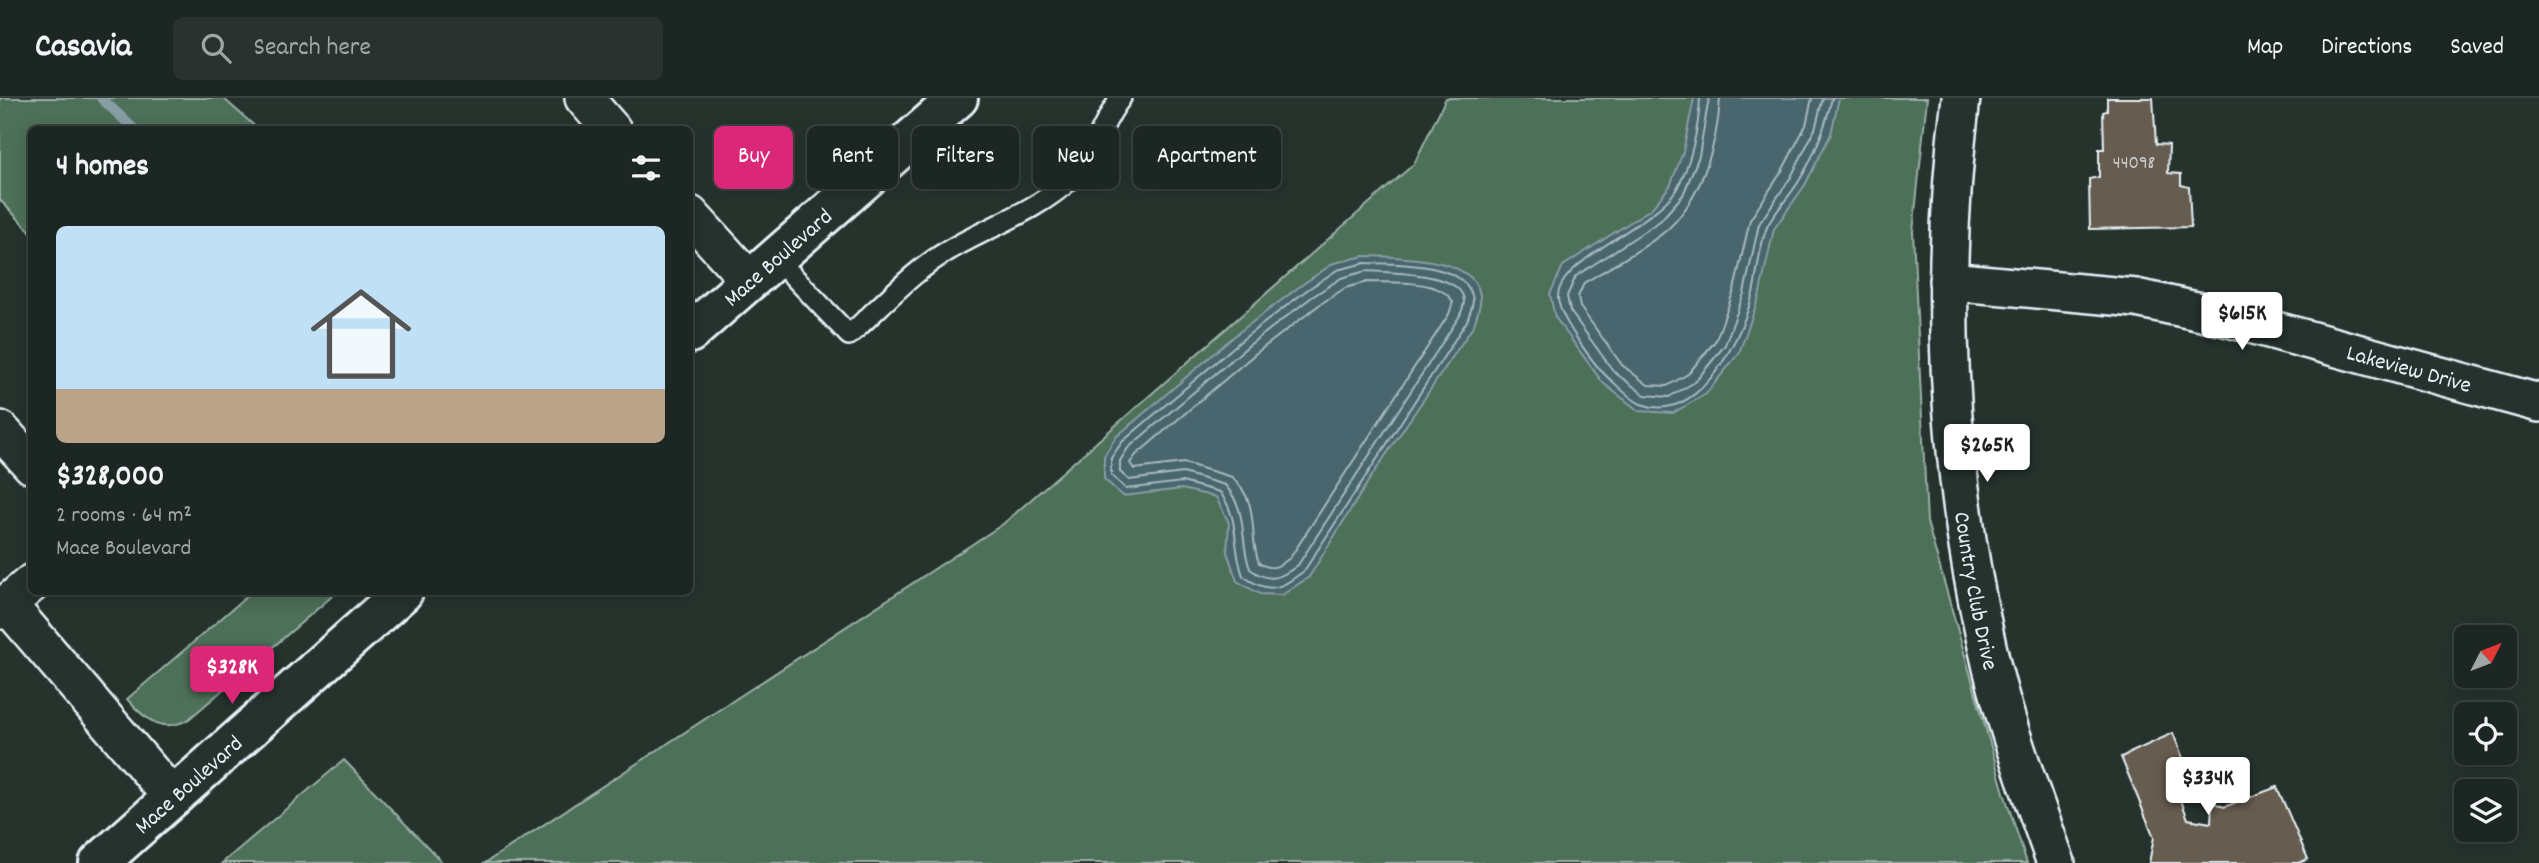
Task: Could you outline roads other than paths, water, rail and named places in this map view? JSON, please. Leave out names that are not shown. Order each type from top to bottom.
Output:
[{"type":"street","points":[[583,98],[608,126]]},
{"type":"street","name":"Mace Boulevard","points":[[693,330],[958,98]]},
{"type":"street","name":"Country Club Drive","points":[[1961,98],[1948,238],[1960,513],[1987,648],[2016,749],[2056,863]]},
{"type":"street","points":[[693,217],[762,268]]},
{"type":"street","name":"Lakeview Drive","points":[[1948,281],[2136,298],[2225,317],[2539,402]]},
{"type":"street","points":[[0,430],[28,461]]},
{"type":"street","name":"Mace Boulevard","points":[[99,863],[400,595]]},
{"type":"street","points":[[13,599],[173,799]]},
{"type":"lane","points":[[762,268],[849,335],[949,250],[1015,219],[1071,178],[1091,154],[1105,118],[1121,98]]},
{"type":"water","points":[[1694,98],[1839,98],[1831,134],[1805,185],[1774,229],[1759,297],[1739,353],[1706,394],[1673,413],[1639,411],[1603,383],[1555,317],[1550,294],[1563,266],[1652,208],[1670,186],[1683,152]]},
{"type":"water","points":[[1364,256],[1416,259],[1454,267],[1478,287],[1480,303],[1474,325],[1371,477],[1309,577],[1282,595],[1260,594],[1237,581],[1227,552],[1229,523],[1216,497],[1182,489],[1123,496],[1104,479],[1104,456],[1116,437],[1238,333],[1334,263]]},
{"type":"waterway","points":[[101,98],[131,126]]}]
